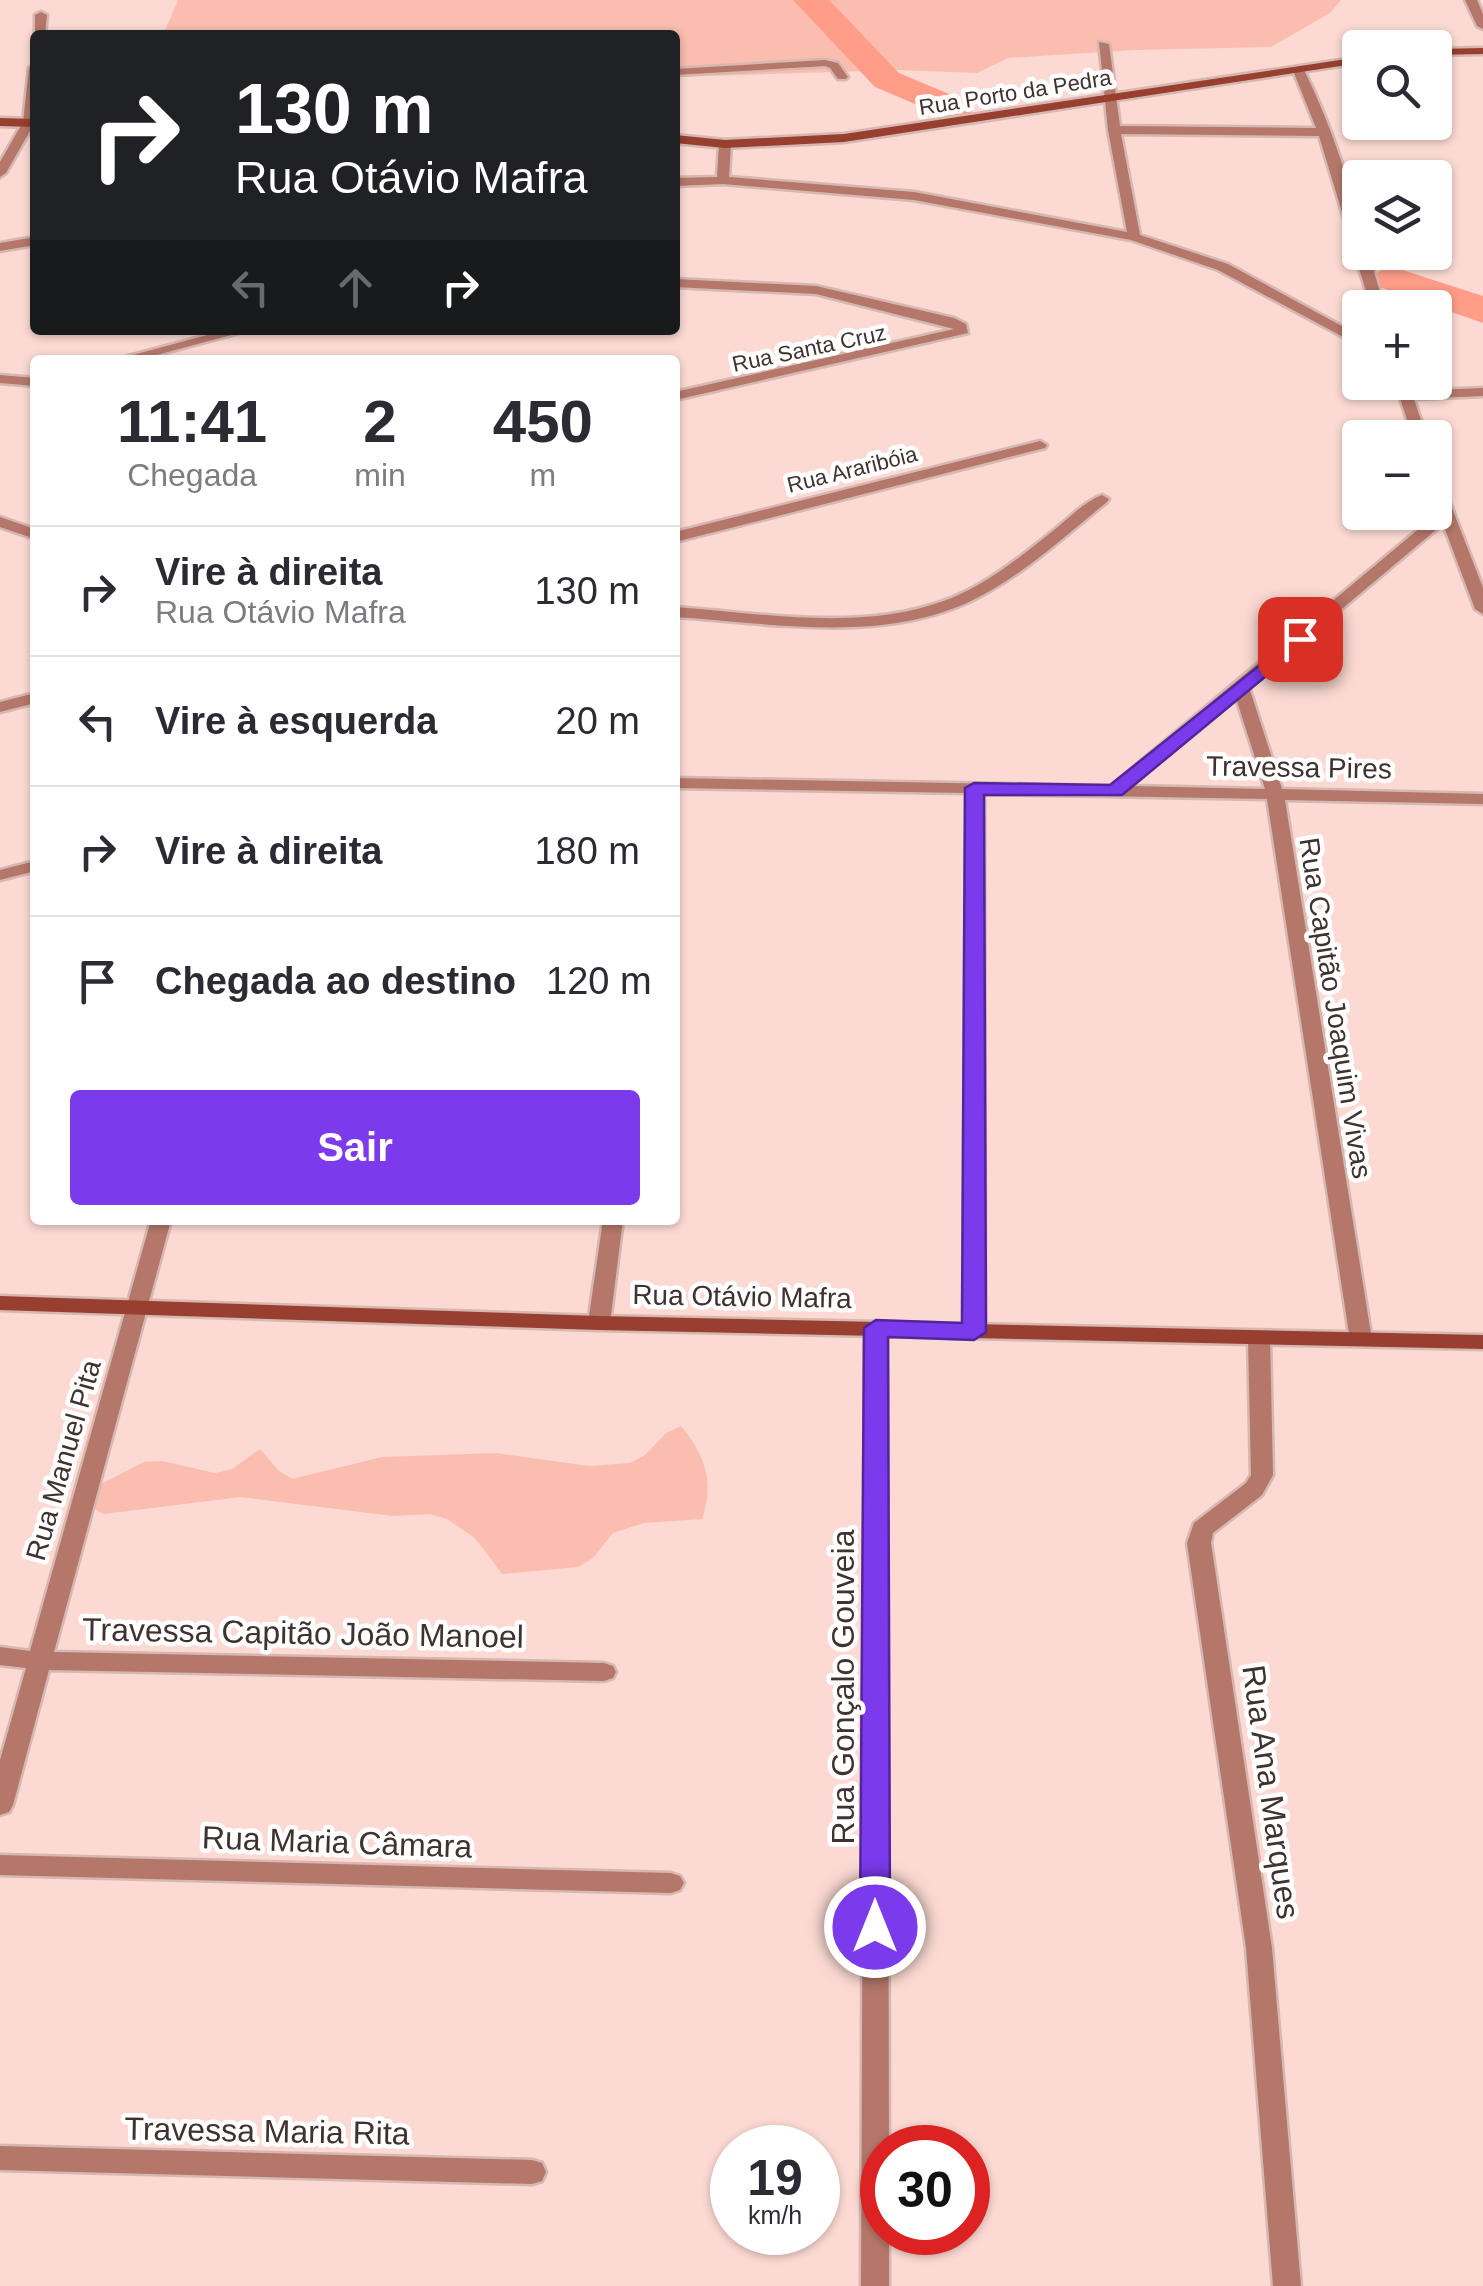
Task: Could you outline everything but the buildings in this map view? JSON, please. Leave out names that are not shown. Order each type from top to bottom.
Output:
[{"type":"main road","points":[[1452,52],[1483,51]]},
{"type":"main road","name":"Rua Porto da Pedra","points":[[680,140],[725,144],[844,138],[1342,62]]},
{"type":"main road","points":[[0,122],[30,122]]},
{"type":"main road","name":"Rua Otávio Mafra","points":[[0,1304],[139,1305],[599,1323],[1483,1342]]},
{"type":"street","points":[[1471,0],[1483,26]]},
{"type":"street","points":[[40,30],[42,14]]},
{"type":"street","points":[[1103,44],[1134,237]]},
{"type":"street","points":[[680,72],[825,63],[834,65],[842,77]]},
{"type":"street","points":[[1298,68],[1324,132],[1342,192]]},
{"type":"street","points":[[0,173],[30,125]]},
{"type":"street","points":[[1114,130],[1324,132]]},
{"type":"street","points":[[723,180],[725,144]]},
{"type":"street","points":[[680,182],[723,180],[914,196],[1134,237],[1223,267],[1342,332]]},
{"type":"street","points":[[0,247],[30,242]]},
{"type":"street","name":"Rua Santa Cruz","points":[[680,283],[816,290],[881,303],[961,327],[961,334],[950,338],[680,395]]},
{"type":"street","points":[[142,355],[224,335]]},
{"type":"street","points":[[0,379],[30,382]]},
{"type":"street","points":[[1452,391],[1483,392]]},
{"type":"street","name":"Rua Araribóia","points":[[680,536],[1040,445]]},
{"type":"street","points":[[680,612],[870,622],[916,616],[962,600],[998,579],[1102,499]]},
{"type":"street","points":[[0,522],[30,532]]},
{"type":"street","points":[[1452,529],[1483,609]]},
{"type":"street","points":[[1115,791],[1427,530]]},
{"type":"street","name":"Rua Capitão Joaquim Vivas","points":[[1241,688],[1275,794],[1361,1340]]},
{"type":"street","points":[[0,706],[30,699]]},
{"type":"street","name":"Travessa Pires","points":[[680,783],[1483,799]]},
{"type":"street","points":[[974,788],[974,1332]]},
{"type":"street","points":[[0,875],[30,867]]},
{"type":"street","name":"Rua Manuel Pita","points":[[0,1805],[160,1225]]},
{"type":"street","points":[[599,1323],[611,1225]]},
{"type":"street","name":"Rua Gonçalo Gouveia","points":[[875,2286],[876,1328]]},
{"type":"street","name":"Rua Ana Marques","points":[[1258,1338],[1262,1475],[1254,1488],[1202,1528],[1199,1543],[1250,1872],[1288,2286]]},
{"type":"street","name":"Travessa Capitão João Manoel","points":[[0,1656],[604,1672]]},
{"type":"street","name":"Rua Maria Câmara","points":[[0,1865],[672,1884]]},
{"type":"street","name":"Travessa Maria Rita","points":[[0,2158],[532,2172]]},
{"type":"shaded area","points":[[178,0],[1341,0],[1330,13],[1271,47],[1008,58],[977,73],[897,70],[680,77],[680,30],[165,30]]},
{"type":"shaded area","points":[[681,1426],[702,1458],[705,1470],[708,1493],[702,1519],[644,1523],[613,1533],[593,1558],[578,1567],[502,1574],[475,1538],[447,1519],[430,1514],[393,1516],[241,1497],[104,1514],[97,1511],[92,1499],[97,1486],[144,1462],[162,1461],[215,1473],[232,1469],[260,1449],[279,1471],[292,1479],[382,1457],[496,1453],[589,1466],[630,1463],[645,1455],[666,1433]]},
{"type":"waterway","points":[[810,0],[887,80],[955,110]]},
{"type":"waterway","points":[[1393,279],[1448,295],[1483,311]]},
{"type":"route","points":[[875,1927],[876,1328],[974,1332],[974,788],[1115,791],[1300,639]]}]
